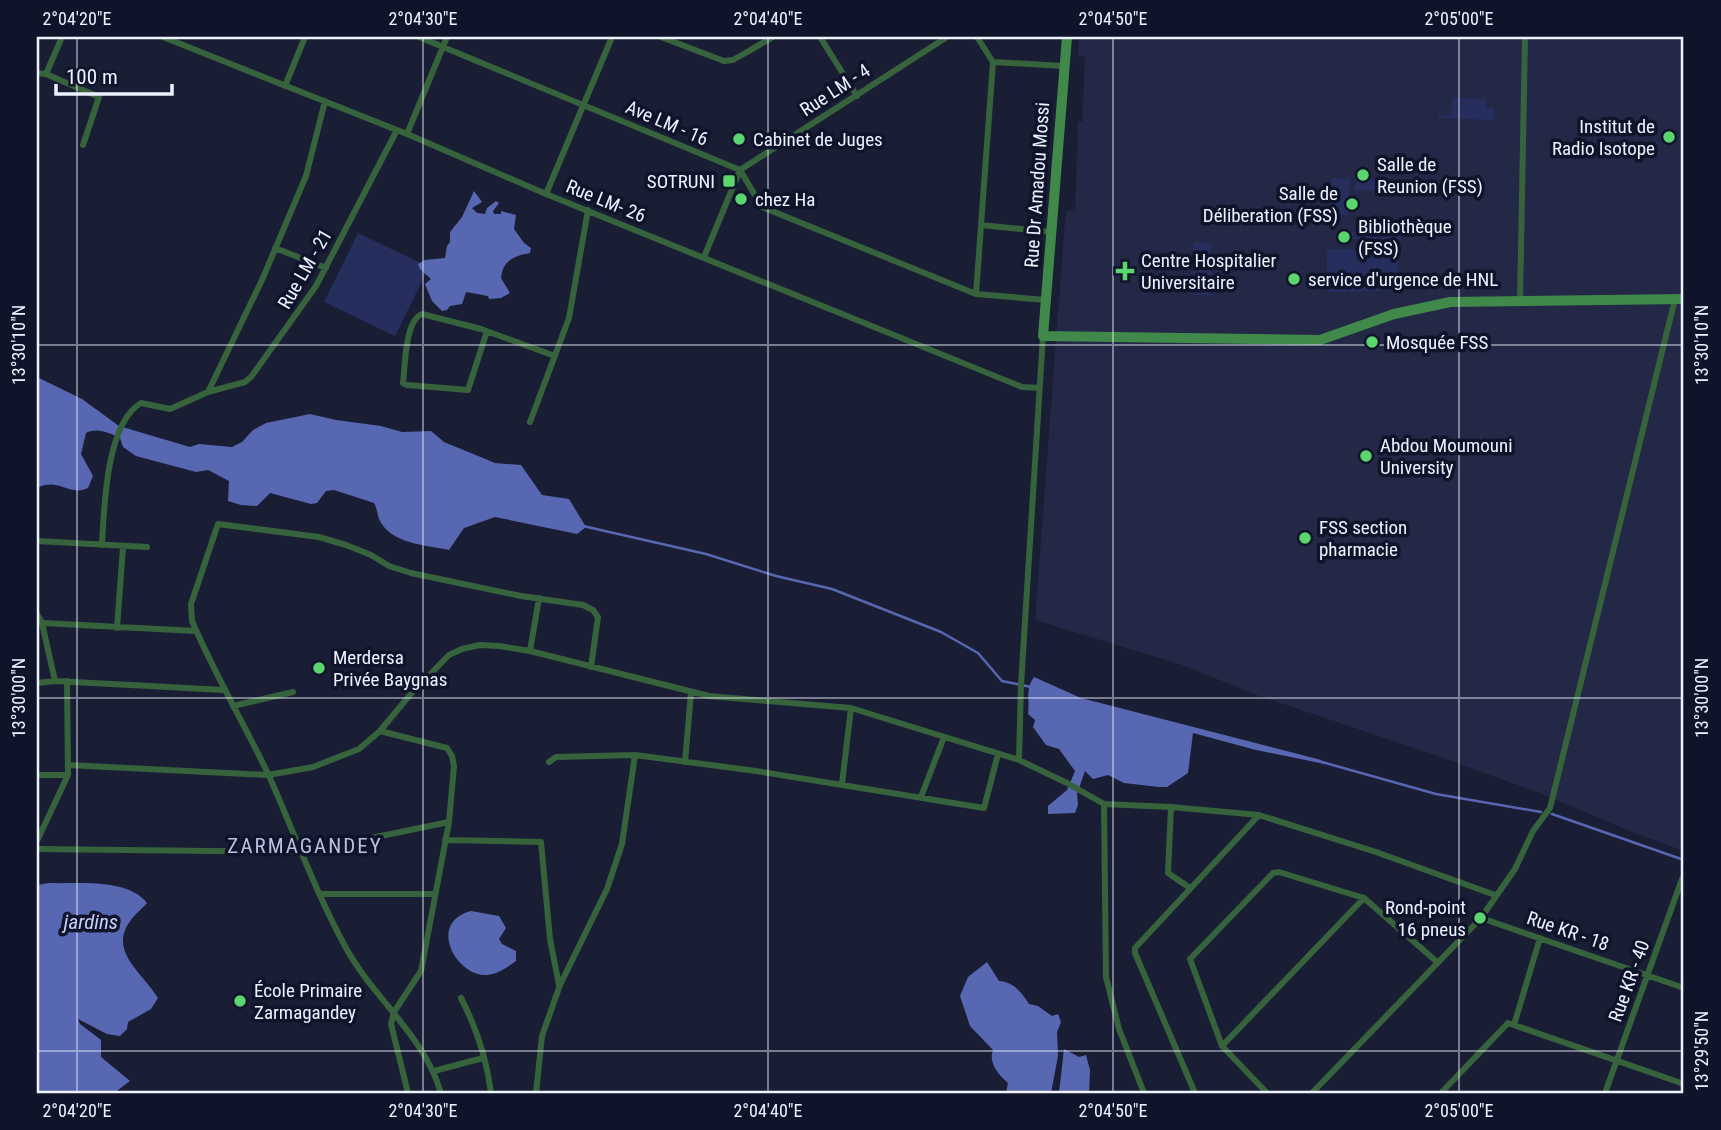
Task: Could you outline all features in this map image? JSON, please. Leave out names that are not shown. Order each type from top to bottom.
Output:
[{"type":"street","points":[[46,74],[62,37]]},
{"type":"street","name":"Rue LM- 26","points":[[163,37],[407,134],[546,194],[1022,387],[1039,388]]},
{"type":"street","points":[[285,86],[305,37]]},
{"type":"street","name":"Ave LM - 16","points":[[419,37],[740,170]]},
{"type":"street","points":[[407,134],[447,37]]},
{"type":"street","points":[[546,194],[612,37]]},
{"type":"street","points":[[661,37],[719,60],[730,61],[773,37]]},
{"type":"street","points":[[820,37],[857,96]]},
{"type":"street","name":"Rue LM - 4","points":[[740,170],[947,37]]},
{"type":"street","points":[[976,37],[993,62],[976,294]]},
{"type":"street","name":"Rue Dr Amadou Mossi","points":[[1043,336],[1067,37]]},
{"type":"street","points":[[1520,301],[1525,37]]},
{"type":"street","points":[[993,62],[1064,66]]},
{"type":"street","points":[[37,73],[46,74],[98,96],[83,145]]},
{"type":"street","points":[[208,393],[306,176],[325,101]]},
{"type":"street","name":"Rue LM - 21","points":[[102,545],[107,480],[118,437],[130,413],[141,404],[170,409],[208,393],[245,382],[251,377],[316,286],[397,130]]},
{"type":"street","points":[[705,257],[740,170]]},
{"type":"street","points":[[740,170],[762,206],[976,294],[1045,300]]},
{"type":"street","points":[[530,422],[572,308],[588,210]]},
{"type":"street","points":[[981,225],[1052,232]]},
{"type":"street","points":[[275,248],[326,268]]},
{"type":"street","points":[[1018,760],[1043,336],[1320,340],[1375,320],[1450,302],[1679,299],[1550,808],[1533,831],[1514,869],[1481,918],[1315,1092]]},
{"type":"street","points":[[487,331],[468,390],[404,385],[408,337],[417,315],[425,314],[487,331],[555,356]]},
{"type":"street","points":[[441,1093],[434,1071],[406,1026],[355,963],[319,894],[268,775],[192,621],[191,604],[218,524],[319,537],[346,545],[389,566],[411,573],[583,605],[598,617],[591,667]]},
{"type":"street","points":[[37,541],[147,547]]},
{"type":"street","points":[[117,628],[123,547]]},
{"type":"street","points":[[530,651],[539,598]]},
{"type":"street","points":[[37,614],[42,623],[55,681]]},
{"type":"street","points":[[42,623],[196,631]]},
{"type":"street","points":[[68,765],[268,775],[335,760],[359,749],[380,730],[450,655],[480,645],[530,651],[691,693],[851,708],[1018,760],[1067,782],[1104,804],[1259,815],[1376,852],[1496,895]]},
{"type":"street","points":[[37,682],[67,681],[225,690]]},
{"type":"street","points":[[37,841],[68,775],[67,681]]},
{"type":"street","points":[[233,705],[293,692]]},
{"type":"street","points":[[685,762],[691,693]]},
{"type":"street","points":[[842,784],[851,708]]},
{"type":"street","points":[[380,730],[446,748],[454,766],[449,822],[420,974],[394,1012],[391,1024],[408,1093]]},
{"type":"street","points":[[921,797],[944,737]]},
{"type":"street","points":[[549,762],[556,757],[635,755],[842,784],[984,808],[998,754]]},
{"type":"street","points":[[536,1093],[542,1036],[559,985],[607,889],[622,844],[635,755]]},
{"type":"street","points":[[37,775],[68,775]]},
{"type":"street","points":[[1104,804],[1105,955],[1108,985],[1119,1029],[1144,1093]]},
{"type":"street","points":[[1171,807],[1168,873],[1190,888]]},
{"type":"street","points":[[1195,1093],[1135,953],[1138,944],[1259,815]]},
{"type":"street","points":[[37,849],[303,852],[449,822]]},
{"type":"street","points":[[445,840],[541,842],[550,939],[559,985]]},
{"type":"street","points":[[1267,1093],[1222,1046],[1191,963],[1192,956],[1276,872],[1364,898],[1437,962]]},
{"type":"street","name":"Rue KR - 40","points":[[1605,1093],[1682,878]]},
{"type":"street","points":[[319,894],[435,894]]},
{"type":"street","points":[[1222,1046],[1364,898]]},
{"type":"street","name":"Rue KR - 18","points":[[1481,918],[1684,988]]},
{"type":"street","points":[[1514,1025],[1540,938]]},
{"type":"street","points":[[461,998],[475,1029],[491,1093]]},
{"type":"street","points":[[1441,1093],[1508,1023],[1684,1084]]},
{"type":"street","points":[[434,1071],[483,1058]]},
{"type":"shaded area","name":"Abdou Moumouni University","points":[[1079,37],[1684,37],[1684,851],[1537,792],[1435,755],[1257,695],[1182,665],[1035,620],[1066,211],[1075,211],[1078,122],[1082,122],[1085,57],[1078,56]]},
{"type":"shaded area","points":[[1452,98],[1486,99],[1486,108],[1494,108],[1494,120],[1439,118],[1439,111],[1441,115],[1451,115]]},
{"type":"shaded area","points":[[1331,178],[1350,179],[1349,215],[1330,215]]},
{"type":"shaded area","points":[[1357,179],[1401,180],[1401,191],[1354,190]]},
{"type":"shaded area","points":[[1357,224],[1402,225],[1401,240],[1351,239],[1351,232],[1357,232]]},
{"type":"shaded area","points":[[358,233],[429,267],[395,336],[324,302]]},
{"type":"shaded area","points":[[1193,242],[1212,243],[1211,293],[1214,295],[1193,295]]},
{"type":"shaded area","points":[[1327,249],[1398,249],[1398,291],[1387,291],[1387,286],[1381,286],[1381,291],[1327,292]]},
{"type":"water","points":[[474,191],[482,202],[472,208],[477,213],[485,214],[487,208],[496,201],[499,203],[493,211],[494,214],[501,214],[501,211],[516,215],[514,229],[531,248],[530,253],[514,257],[504,267],[501,278],[510,293],[501,298],[489,299],[488,296],[466,292],[462,304],[442,311],[432,301],[425,284],[431,279],[418,264],[425,260],[445,258],[450,232],[462,217]]},
{"type":"water","points":[[37,377],[82,399],[119,426],[190,447],[199,444],[232,447],[266,423],[310,414],[402,432],[431,431],[444,442],[495,463],[521,465],[542,495],[569,499],[586,527],[577,534],[495,517],[464,528],[449,550],[420,545],[391,534],[379,519],[374,503],[334,490],[326,491],[317,503],[311,504],[270,493],[257,506],[241,505],[228,501],[229,481],[208,470],[196,472],[136,456],[123,447],[120,438],[99,431],[86,433],[81,454],[93,476],[88,488],[75,490],[45,485],[37,488]]},
{"type":"water","points":[[1034,677],[1081,698],[1321,760],[1325,764],[1256,750],[1193,733],[1188,773],[1167,787],[1124,783],[1108,775],[1093,779],[1085,771],[1077,794],[1078,805],[1075,813],[1048,814],[1048,806],[1067,790],[1075,771],[1059,749],[1046,745],[1033,727],[1035,720],[1028,714],[1028,695]]},
{"type":"water","name":"jardins","points":[[49,883],[115,886],[128,889],[147,903],[131,920],[123,942],[130,961],[158,998],[151,1009],[128,1022],[127,1029],[120,1036],[107,1034],[78,1019],[80,1024],[101,1040],[101,1057],[130,1081],[114,1093],[37,1093],[37,885]]},
{"type":"water","points":[[471,911],[499,916],[506,928],[499,939],[502,944],[516,951],[516,961],[487,975],[471,972],[462,965],[450,946],[448,935],[451,925],[458,917]]},
{"type":"water","points":[[987,962],[999,981],[1013,986],[1029,1004],[1038,1006],[1052,1016],[1058,1014],[1061,1022],[1057,1032],[1058,1056],[1051,1093],[1006,1093],[1008,1083],[993,1064],[993,1050],[970,1026],[960,996],[968,977]]},
{"type":"water","points":[[1064,1049],[1079,1057],[1086,1055],[1090,1070],[1089,1093],[1059,1093]]},
{"type":"waterway","points":[[583,526],[706,554],[776,576],[832,589],[941,632],[978,653],[1002,681],[1031,687]]},
{"type":"waterway","points":[[1322,762],[1436,794],[1541,812]]},
{"type":"waterway","points":[[1552,814],[1684,860]]},
{"type":"place","name":"Institut de Radio Isotope","points":[[1669,137]]},
{"type":"place","name":"Cabinet de Juges","points":[[739,139]]},
{"type":"place","name":"Salle de Reunion (FSS)","points":[[1363,175]]},
{"type":"place","name":"SOTRUNI","points":[[729,181]]},
{"type":"place","name":"chez Ha","points":[[741,199]]},
{"type":"place","name":"Salle de Déliberation (FSS)","points":[[1352,204]]},
{"type":"place","name":"Bibliothèque (FSS)","points":[[1344,237]]},
{"type":"place","name":"Centre Hospitalier Universitaire","points":[[1125,271]]},
{"type":"place","name":"service d'urgence de HNL","points":[[1294,279]]},
{"type":"place","name":"Mosquée FSS","points":[[1372,342]]},
{"type":"place","name":"Abdou Moumouni University","points":[[1366,456]]},
{"type":"place","name":"FSS section pharmacie","points":[[1305,538]]},
{"type":"place","name":"Merdersa Privée Baygnas","points":[[319,668]]},
{"type":"place","name":"Rond-point 16 pneus","points":[[1480,918]]},
{"type":"place","name":"École Primaire Zarmagandey","points":[[240,1001]]},
{"type":"district","name":"ZARMAGANDEY","points":[[305,846]]}]
